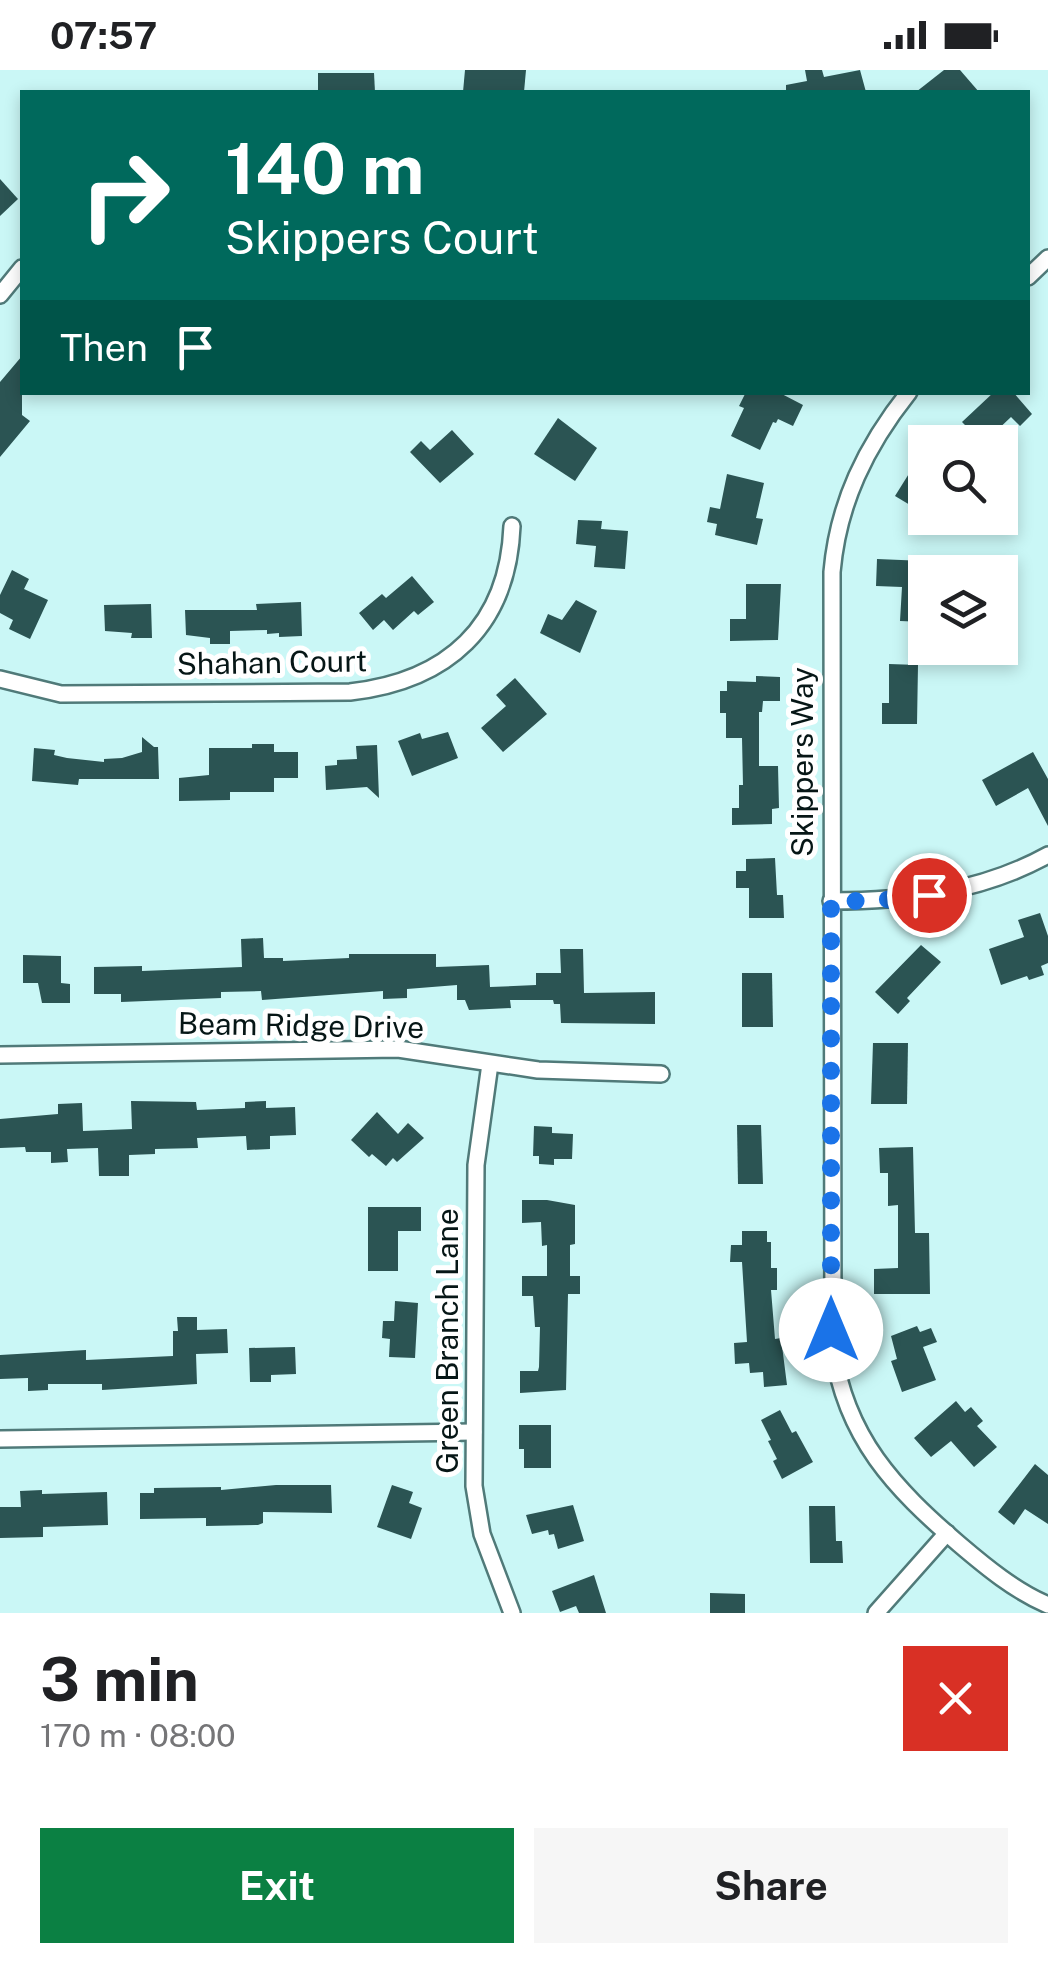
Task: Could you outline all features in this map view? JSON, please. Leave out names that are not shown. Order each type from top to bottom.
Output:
[{"type":"street","points":[[0,295],[20,270]]},
{"type":"street","name":"Skippers Way","points":[[907,395],[866,452],[851,486],[836,542],[831,592],[834,1358],[850,1413],[872,1456],[896,1486],[993,1572],[1048,1604]]},
{"type":"street","name":"Shahan Court","points":[[0,679],[61,694],[350,692],[386,688],[437,666],[478,629],[503,580],[512,526]]},
{"type":"street","points":[[831,901],[892,900],[946,892],[1007,873],[1048,854]]},
{"type":"street","name":"Beam Ridge Drive","points":[[0,1055],[398,1049],[589,1074],[660,1074]]},
{"type":"street","name":"Green Branch Lane","points":[[490,1064],[476,1165],[474,1432],[478,1516],[512,1613]]},
{"type":"street","points":[[0,1439],[474,1432]]},
{"type":"street","points":[[876,1613],[947,1533]]},
{"type":"building","points":[[465,70],[526,70],[524,90],[463,90]]},
{"type":"building","points":[[805,70],[822,70],[824,77],[860,70],[865,90],[786,90],[786,85],[807,81]]},
{"type":"building","points":[[944,70],[960,70],[977,90],[919,90]]},
{"type":"building","points":[[318,73],[374,73],[375,90],[318,90]]},
{"type":"building","points":[[0,179],[18,199],[0,216]]},
{"type":"building","points":[[20,358],[22,415],[30,421],[0,457],[0,382]]},
{"type":"building","points":[[744,395],[784,395],[803,405],[793,426],[778,419],[773,422],[760,450],[731,436],[744,408],[739,406]]},
{"type":"building","points":[[991,395],[1016,395],[1032,414],[1020,426],[1011,417],[1003,425],[962,422]]},
{"type":"building","points":[[558,418],[597,448],[575,481],[534,454]]},
{"type":"building","points":[[452,430],[474,454],[440,483],[410,452],[421,441],[430,450]]},
{"type":"building","points":[[727,474],[764,483],[756,518],[763,519],[757,545],[715,535],[717,524],[707,522],[710,507],[720,509]]},
{"type":"building","points":[[908,475],[908,504],[895,496]]},
{"type":"building","points":[[578,520],[602,521],[601,529],[628,531],[625,569],[594,567],[596,546],[576,544]]},
{"type":"building","points":[[877,559],[908,560],[908,621],[900,621],[902,587],[876,586]]},
{"type":"building","points":[[12,570],[29,579],[24,589],[48,600],[30,639],[9,629],[13,620],[0,613],[0,595]]},
{"type":"building","points":[[412,576],[434,602],[418,615],[414,611],[393,630],[384,620],[373,630],[359,613],[382,594],[386,598]]},
{"type":"building","points":[[746,584],[781,584],[778,640],[730,641],[730,619],[746,619]]},
{"type":"building","points":[[576,600],[597,611],[580,653],[540,633],[548,614],[562,620]]},
{"type":"building","points":[[301,602],[302,636],[279,637],[279,633],[267,634],[267,630],[230,631],[230,644],[210,644],[210,638],[186,635],[185,610],[257,610],[256,604]]},
{"type":"building","points":[[151,604],[152,638],[131,638],[132,633],[105,631],[104,605]]},
{"type":"building","points":[[889,664],[918,665],[917,724],[882,724],[882,703],[889,703]]},
{"type":"building","points":[[756,676],[780,677],[780,701],[763,701],[759,712],[759,766],[778,766],[779,808],[772,809],[772,824],[732,825],[732,808],[739,808],[739,785],[743,785],[742,738],[726,738],[726,713],[720,713],[720,691],[727,691],[727,681],[756,682]]},
{"type":"building","points":[[515,678],[547,714],[503,752],[481,728],[506,706],[496,695]]},
{"type":"building","points":[[448,732],[458,758],[412,776],[398,741],[420,733],[422,739]]},
{"type":"building","points":[[142,737],[158,747],[159,779],[79,779],[78,785],[32,781],[34,748],[55,750],[54,755],[67,758],[104,762],[142,752]]},
{"type":"building","points":[[252,744],[274,744],[274,752],[298,752],[298,778],[274,778],[274,792],[230,792],[230,800],[179,801],[179,778],[209,775],[209,748],[252,748]]},
{"type":"building","points":[[377,745],[379,798],[367,787],[326,790],[325,766],[337,765],[337,760],[357,759],[356,746]]},
{"type":"building","points":[[1033,752],[1048,779],[1048,826],[1028,788],[996,806],[982,780]]},
{"type":"building","points":[[775,858],[777,895],[783,895],[784,918],[749,918],[749,888],[736,888],[736,871],[746,871],[746,859]]},
{"type":"building","points":[[1040,913],[1048,936],[1048,963],[1041,966],[1044,975],[1001,985],[989,949],[1024,937],[1018,920]]},
{"type":"building","points":[[263,938],[264,958],[283,961],[349,958],[349,954],[436,954],[436,967],[489,965],[490,987],[536,985],[536,973],[561,973],[560,949],[583,949],[584,993],[655,992],[655,1024],[561,1023],[560,1004],[553,1000],[510,1000],[511,1008],[469,1010],[465,1000],[457,1000],[457,985],[407,989],[407,998],[383,999],[383,991],[262,1000],[261,991],[221,992],[221,998],[121,1002],[121,994],[94,994],[94,967],[142,966],[142,971],[242,967],[241,939]]},
{"type":"building","points":[[921,945],[941,962],[907,998],[910,1001],[898,1014],[875,992]]},
{"type":"building","points":[[23,955],[61,956],[61,983],[70,984],[70,1003],[42,1003],[38,983],[23,983]]},
{"type":"building","points":[[742,973],[772,973],[773,1027],[742,1027]]},
{"type":"building","points":[[873,1043],[908,1043],[907,1104],[871,1104]]},
{"type":"building","points":[[131,1101],[196,1102],[197,1110],[245,1108],[245,1102],[266,1101],[266,1108],[295,1107],[296,1135],[270,1136],[270,1149],[247,1150],[246,1136],[197,1138],[198,1148],[155,1149],[155,1154],[129,1155],[129,1176],[99,1176],[98,1148],[67,1149],[68,1162],[51,1163],[51,1152],[0,1148],[0,1119],[58,1114],[58,1104],[82,1103],[83,1131],[132,1129]]},
{"type":"building","points":[[377,1112],[398,1134],[408,1123],[424,1138],[397,1162],[393,1158],[386,1166],[351,1140]]},
{"type":"building","points":[[737,1125],[761,1125],[763,1184],[738,1184]]},
{"type":"building","points":[[534,1126],[552,1127],[552,1133],[573,1134],[572,1159],[554,1159],[554,1165],[539,1164],[539,1156],[533,1156]]},
{"type":"building","points":[[913,1147],[915,1233],[929,1233],[930,1294],[874,1294],[874,1269],[898,1268],[898,1205],[888,1206],[888,1173],[880,1173],[879,1148]]},
{"type":"building","points":[[522,1200],[575,1205],[570,1276],[580,1276],[580,1294],[568,1294],[566,1390],[520,1393],[520,1371],[538,1371],[540,1327],[535,1327],[533,1296],[522,1296],[522,1276],[547,1276],[547,1245],[542,1246],[541,1222],[522,1223]]},
{"type":"building","points":[[368,1207],[421,1207],[421,1231],[398,1231],[398,1271],[368,1271]]},
{"type":"building","points":[[742,1231],[767,1231],[767,1242],[771,1242],[771,1268],[777,1268],[777,1290],[771,1290],[775,1339],[781,1338],[787,1385],[764,1387],[763,1372],[750,1373],[749,1363],[735,1364],[734,1343],[747,1342],[742,1262],[730,1262],[731,1245],[742,1245]]},
{"type":"building","points":[[395,1301],[418,1303],[415,1358],[389,1357],[390,1339],[382,1338],[383,1321],[394,1321]]},
{"type":"building","points":[[177,1317],[197,1317],[197,1330],[227,1329],[228,1353],[196,1354],[197,1384],[102,1390],[102,1384],[48,1384],[48,1390],[28,1391],[28,1378],[0,1379],[0,1355],[86,1350],[86,1360],[173,1356]]},
{"type":"building","points":[[917,1326],[920,1332],[931,1328],[937,1342],[923,1347],[936,1380],[902,1392],[891,1361],[897,1359],[891,1336]]},
{"type":"building","points":[[295,1347],[296,1374],[271,1375],[271,1382],[250,1382],[249,1348]]},
{"type":"building","points":[[956,1401],[965,1412],[971,1407],[983,1421],[977,1426],[997,1447],[974,1467],[951,1441],[931,1457],[914,1438]]},
{"type":"building","points":[[780,1410],[813,1462],[782,1479],[761,1420]]},
{"type":"building","points":[[519,1425],[551,1425],[551,1468],[524,1468]]},
{"type":"building","points":[[1035,1464],[1048,1475],[1048,1524],[1025,1509],[1014,1525],[998,1512]]},
{"type":"building","points":[[331,1485],[332,1513],[263,1512],[263,1523],[258,1525],[206,1526],[206,1518],[140,1519],[140,1493],[154,1493],[154,1488],[221,1490]]},
{"type":"building","points":[[392,1485],[413,1492],[409,1503],[422,1508],[411,1539],[377,1527]]},
{"type":"building","points":[[42,1490],[42,1494],[107,1492],[108,1525],[43,1527],[43,1537],[0,1538],[0,1507],[21,1507],[20,1491]]},
{"type":"building","points":[[573,1505],[584,1541],[558,1549],[554,1534],[549,1535],[548,1530],[532,1534],[526,1515]]},
{"type":"building","points":[[809,1506],[835,1506],[836,1541],[842,1541],[843,1563],[810,1563]]},
{"type":"building","points":[[594,1575],[606,1613],[579,1613],[576,1606],[560,1612],[552,1591]]},
{"type":"building","points":[[710,1593],[745,1594],[745,1613],[710,1613]]},
{"type":"route","points":[[831,1330],[831,901],[929,895]]}]
